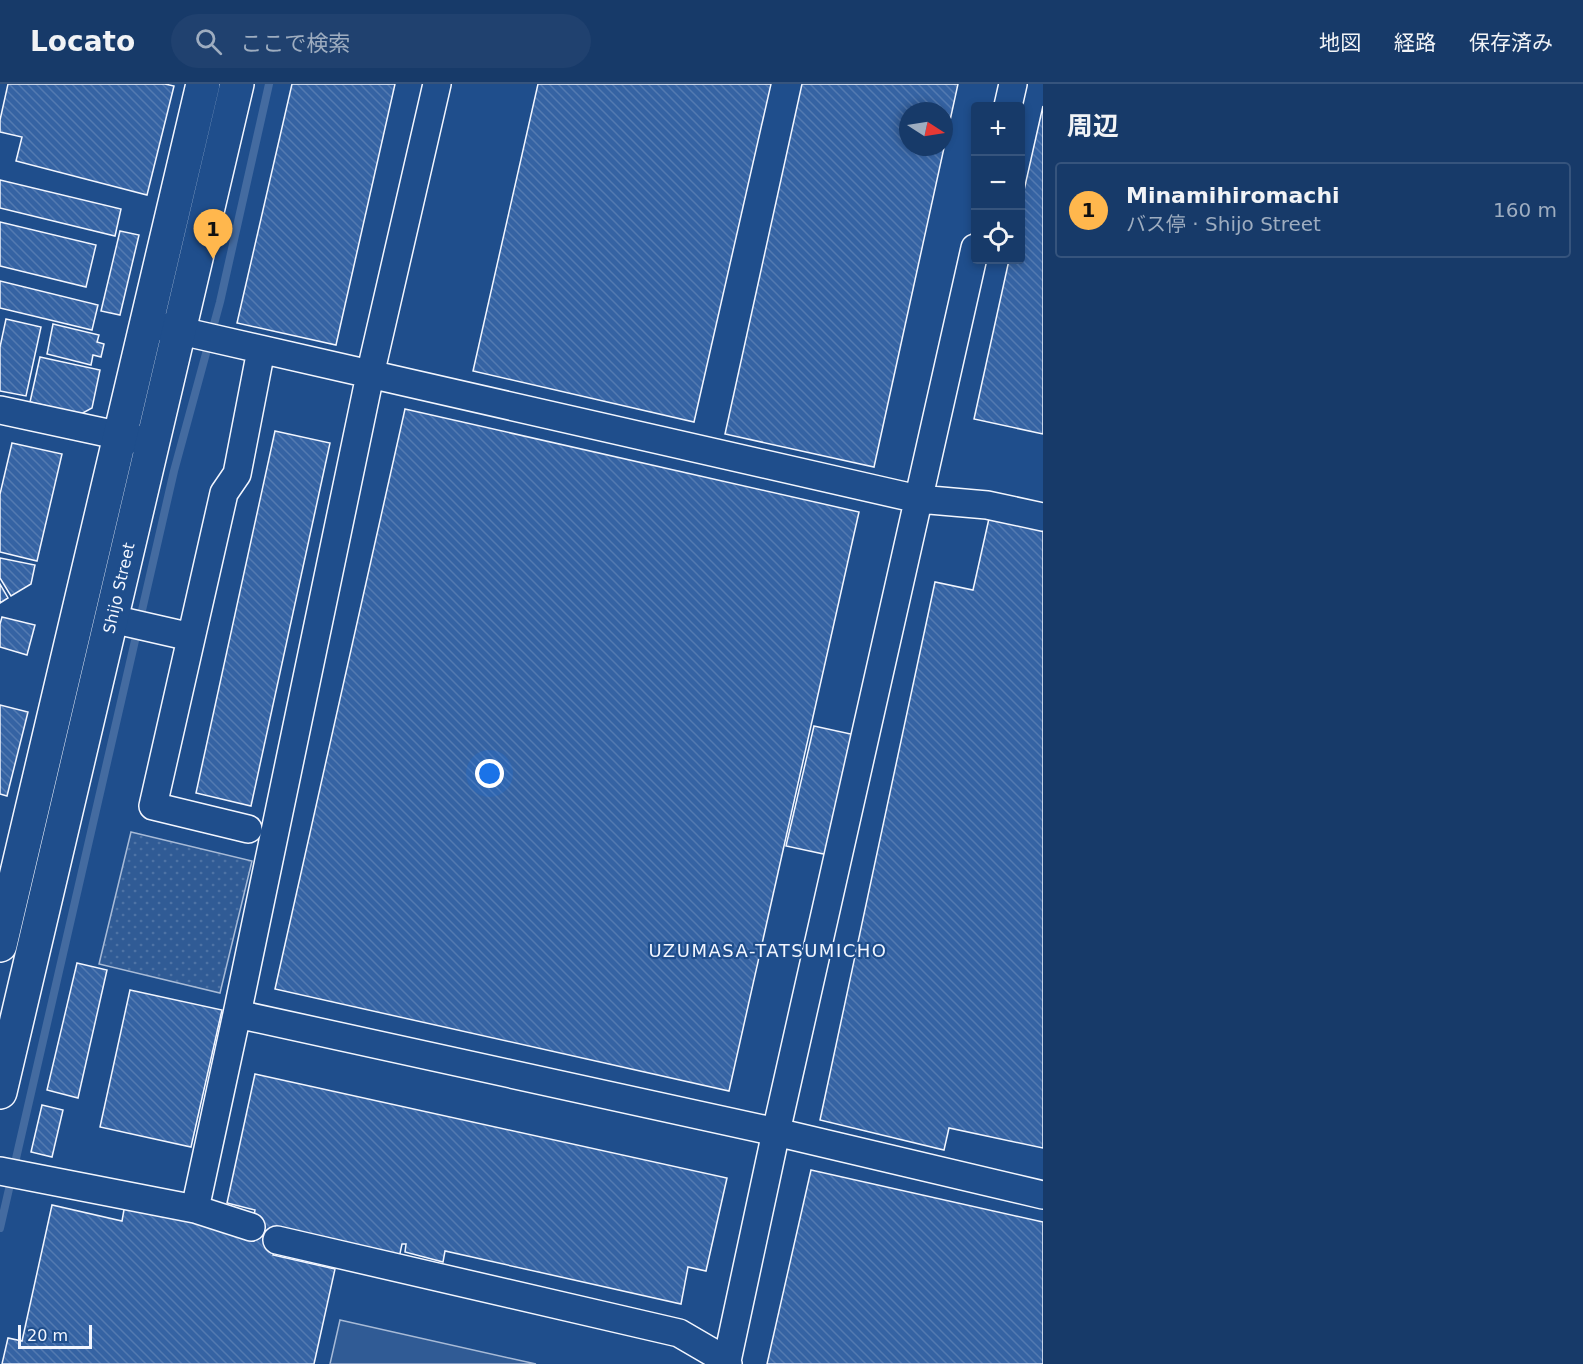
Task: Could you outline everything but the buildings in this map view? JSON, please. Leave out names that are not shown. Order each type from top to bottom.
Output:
[{"type":"main road","name":"Shijo Street","points":[[0,945],[203,84]]},
{"type":"main road","name":"Shijo Street","points":[[0,1092],[5,1052],[131,623],[153,442],[199,336],[237,84]]},
{"type":"street","points":[[195,1209],[370,375],[437,84]]},
{"type":"street","points":[[1009,102],[1013,84]]},
{"type":"street","points":[[278,1240],[679,1333],[727,1363],[776,1132],[971,264]]},
{"type":"street","points":[[147,324],[918,499],[987,506],[1043,517]]},
{"type":"street","points":[[248,829],[153,806],[224,493],[237,474],[261,350]]},
{"type":"street","points":[[0,410],[153,442]]},
{"type":"street","points":[[131,623],[191,637]]},
{"type":"street","points":[[237,1014],[776,1132],[1043,1195]]},
{"type":"street","points":[[9,1173],[195,1209],[251,1227]]},
{"type":"shaded area","points":[[131,832],[252,861],[220,993],[99,964]]},
{"type":"shaded area","points":[[340,1320],[536,1364],[330,1364]]},
{"type":"waterway","points":[[0,1228],[174,471],[220,302],[269,84]]},
{"type":"place","name":"Minamihiromachi","points":[[213,259]]},
{"type":"district","name":"UZUMASA-TATSUMICHO","points":[[768,950]]}]
